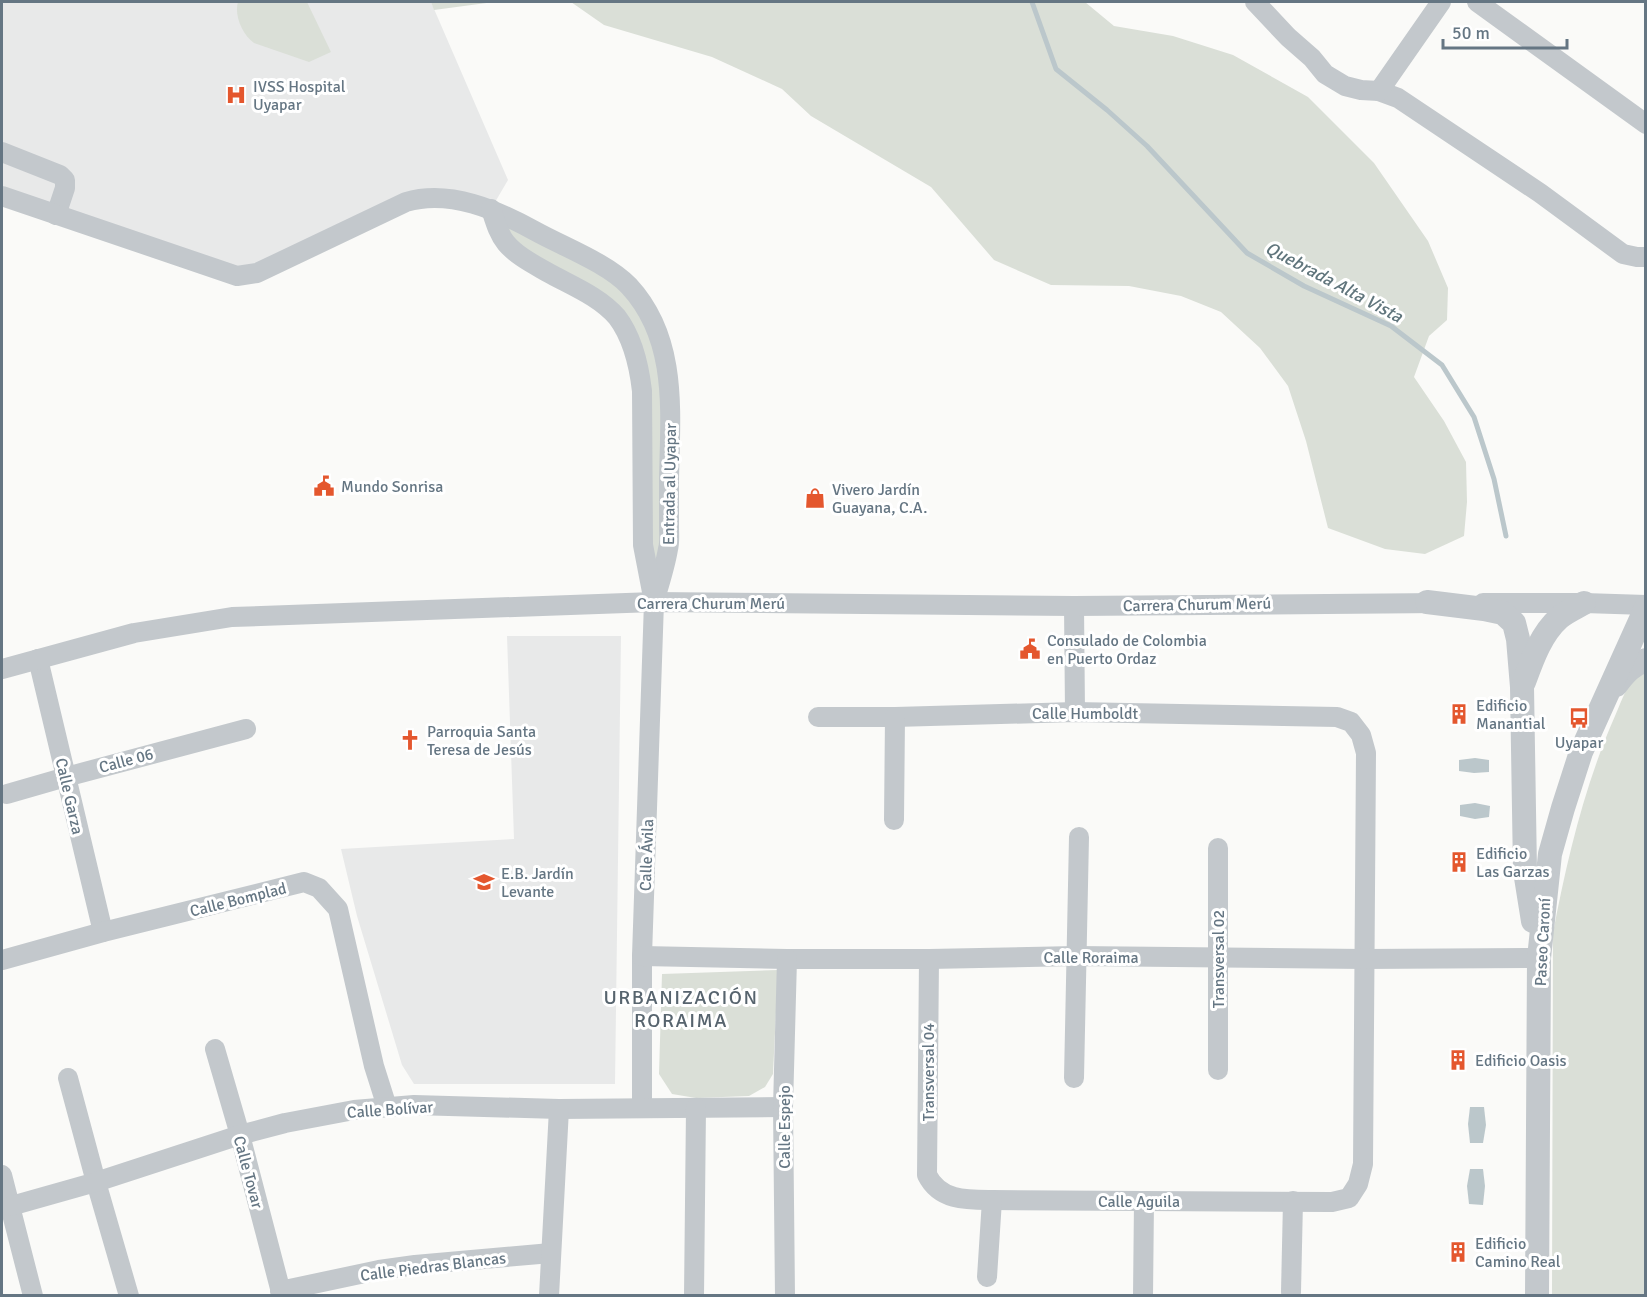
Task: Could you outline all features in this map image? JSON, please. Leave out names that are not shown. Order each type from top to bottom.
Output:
[{"type":"street","points":[[1255,2],[1288,37],[1312,58],[1325,74],[1353,88],[1379,91],[1398,98],[1540,194],[1623,254],[1646,256]]},
{"type":"street","points":[[1379,91],[1441,2]]},
{"type":"street","points":[[1478,2],[1646,124]]},
{"type":"street","points":[[2,152],[60,175],[65,180],[65,188],[56,215]]},
{"type":"street","points":[[2,196],[237,276],[257,273],[396,207],[420,198],[450,199],[491,209]]},
{"type":"street","name":"Entrada al Uyapar","points":[[491,209],[615,274],[638,297],[657,328],[669,375],[669,547],[654,602]]},
{"type":"street","name":"Entrada al Uyapar","points":[[491,209],[498,231],[507,244],[523,258],[604,306],[616,317],[635,352],[642,391],[643,545],[654,602]]},
{"type":"street","name":"Carrera Churum Merú","points":[[2,669],[134,633],[232,617],[654,602],[1074,606],[1584,603],[1646,607]]},
{"type":"street","name":"Calle Ávila","points":[[642,1108],[642,956],[654,602]]},
{"type":"street","points":[[1427,603],[1503,613],[1514,623],[1518,639],[1522,687],[1526,872],[1539,958]]},
{"type":"street","points":[[1522,687],[1539,644],[1552,626],[1558,619],[1584,603]]},
{"type":"street","points":[[1074,606],[1075,712]]},
{"type":"street","name":"Paseo Caroní","points":[[1537,1296],[1539,958],[1550,854],[1581,752],[1646,607]]},
{"type":"street","name":"Calle Garza","points":[[38,659],[103,932]]},
{"type":"street","points":[[1604,701],[1627,670],[1646,660]]},
{"type":"street","name":"Calle Humboldt","points":[[818,717],[1075,712],[1336,717],[1351,722],[1360,735],[1366,753],[1364,959]]},
{"type":"street","points":[[894,820],[895,717]]},
{"type":"street","name":"Calle 06","points":[[7,794],[246,729]]},
{"type":"street","points":[[1074,1078],[1079,837]]},
{"type":"street","name":"Transversal 02","points":[[1218,848],[1218,1070]]},
{"type":"street","name":"Calle Bomplad","points":[[2,960],[103,932],[304,882],[319,888],[338,909],[374,1066],[387,1107]]},
{"type":"street","name":"Calle Roraima","points":[[642,956],[787,959],[1076,956],[1539,958]]},
{"type":"street","name":"Calle Espejo","points":[[785,1296],[783,1107],[787,959]]},
{"type":"street","name":"Transversal 04","points":[[929,959],[927,1175],[932,1185]]},
{"type":"street","name":"Calle Aguila","points":[[932,1185],[947,1195],[961,1200],[1332,1202],[1349,1198],[1358,1184],[1363,1164],[1364,959]]},
{"type":"street","name":"Calle Tovar","points":[[215,1049],[281,1293]]},
{"type":"street","points":[[68,1078],[129,1296]]},
{"type":"street","name":"Calle Bolívar","points":[[11,1206],[96,1182],[240,1135],[354,1110],[414,1104],[559,1109],[783,1107]]},
{"type":"street","points":[[694,1296],[696,1108]]},
{"type":"street","points":[[549,1296],[559,1109]]},
{"type":"street","points":[[2,1175],[33,1296]]},
{"type":"street","points":[[987,1277],[992,1200]]},
{"type":"street","points":[[1143,1296],[1144,1201]]},
{"type":"street","points":[[1291,1292],[1293,1201]]},
{"type":"street","name":"Calle Piedras Blancas","points":[[281,1293],[379,1270],[551,1253]]},
{"type":"shaded area","name":"IVSS Hospital Uyapar","points":[[2,2],[431,2],[508,180],[491,209],[434,197],[257,273],[2,194]]},
{"type":"shaded area","points":[[238,2],[307,2],[331,52],[309,62],[254,43],[240,24],[237,13]]},
{"type":"shaded area","points":[[431,2],[494,2],[434,10]]},
{"type":"shaded area","points":[[571,2],[1085,2],[1114,26],[1173,36],[1233,55],[1308,97],[1374,163],[1428,241],[1448,288],[1447,320],[1429,336],[1414,377],[1444,421],[1466,462],[1467,502],[1464,536],[1425,554],[1385,549],[1328,528],[1306,441],[1288,386],[1260,348],[1221,312],[1181,296],[1129,286],[1051,285],[994,260],[931,187],[811,116],[782,89],[712,57],[604,25]]},
{"type":"shaded area","points":[[491,209],[595,262],[647,311],[670,425],[654,602],[642,391],[616,317],[523,259]]},
{"type":"shaded area","name":"E.B. Jardín Levante","points":[[507,636],[621,636],[615,1084],[414,1084],[402,1065],[357,916],[341,849],[514,839]]},
{"type":"shaded area","points":[[1645,671],[1645,1295],[1552,1296],[1553,933],[1571,850],[1604,742],[1626,690]]},
{"type":"shaded area","points":[[1475,758],[1489,760],[1489,772],[1459,771],[1459,760]]},
{"type":"shaded area","points":[[1475,803],[1490,806],[1489,817],[1475,819],[1460,816],[1460,805]]},
{"type":"shaded area","points":[[778,970],[773,1074],[765,1087],[749,1096],[696,1098],[672,1094],[659,1074],[662,974]]},
{"type":"shaded area","points":[[1470,1107],[1484,1107],[1486,1125],[1483,1143],[1470,1143],[1468,1124]]},
{"type":"shaded area","points":[[1470,1169],[1483,1169],[1485,1186],[1483,1205],[1469,1204],[1467,1186]]},
{"type":"waterway","name":"Quebrada Alta Vista","points":[[1032,2],[1056,69],[1147,146],[1247,253],[1304,286],[1391,326],[1442,365],[1474,417],[1494,479],[1506,536]]},
{"type":"place","name":"IVSS Hospital Uyapar","points":[[236,95]]},
{"type":"place","name":"Mundo Sonrisa","points":[[324,486]]},
{"type":"place","name":"Vivero Jardín Guayana, C.A.","points":[[815,498]]},
{"type":"place","name":"Consulado de Colombia en Puerto Ordaz","points":[[1030,649]]},
{"type":"place","name":"Edificio Manantial","points":[[1459,714]]},
{"type":"place","name":"Uyapar","points":[[1579,718]]},
{"type":"place","name":"Parroquia Santa Teresa de Jesús","points":[[410,740]]},
{"type":"place","name":"Edificio Las Garzas","points":[[1459,862]]},
{"type":"place","name":"E.B. Jardín Levante","points":[[484,882]]},
{"type":"place","name":"Edificio Oasis","points":[[1458,1060]]},
{"type":"place","name":"Edificio Camino Real","points":[[1458,1252]]},
{"type":"district","name":"URBANIZACIÓN RORAIMA","points":[[681,1008]]}]
